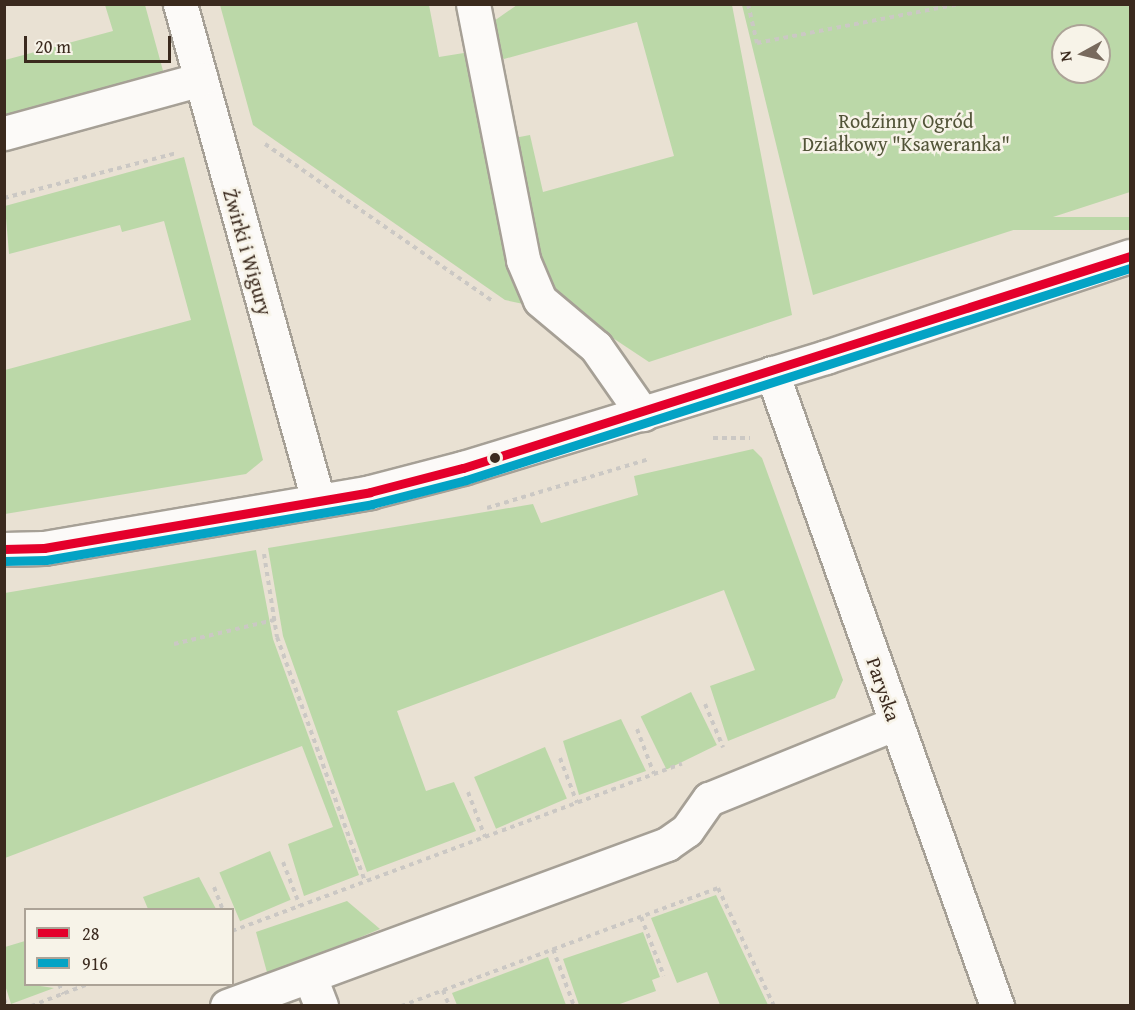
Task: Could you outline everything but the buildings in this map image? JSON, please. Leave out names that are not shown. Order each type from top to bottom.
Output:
[{"type":"street","name":"Żwirki i Wigury","points":[[180,4],[318,500]]},
{"type":"street","points":[[473,4],[523,260],[540,300],[596,347],[643,414]]},
{"type":"street","points":[[4,133],[201,79]]},
{"type":"street","points":[[4,549],[44,548],[318,500],[463,468],[643,414],[1131,256]]},
{"type":"street","name":"Paryska","points":[[772,373],[997,1005]]},
{"type":"street","points":[[227,1005],[316,991],[667,844],[687,830],[709,799],[896,723]]},
{"type":"path","points":[[748,4],[757,43],[960,4]]},
{"type":"path","points":[[256,138],[496,303]]},
{"type":"path","points":[[4,198],[189,150]]},
{"type":"path","points":[[703,438],[754,439],[759,445]]},
{"type":"path","points":[[480,510],[533,498],[662,454]]},
{"type":"path","points":[[262,543],[274,620],[364,882]]},
{"type":"path","points":[[174,644],[274,620]]},
{"type":"path","points":[[705,704],[724,748]]},
{"type":"path","points":[[637,729],[654,774]]},
{"type":"path","points":[[714,752],[734,744]]},
{"type":"path","points":[[560,758],[577,803]]},
{"type":"path","points":[[234,930],[694,759]]},
{"type":"path","points":[[468,792],[485,837]]},
{"type":"path","points":[[283,862],[300,906]]},
{"type":"path","points":[[214,887],[223,908]]},
{"type":"path","points":[[401,1005],[718,888],[774,1005]]},
{"type":"path","points":[[641,917],[664,976]]},
{"type":"path","points":[[553,949],[574,1005]]},
{"type":"path","points":[[60,986],[63,994]]},
{"type":"path","points":[[30,1005],[82,986]]},
{"type":"path","points":[[443,990],[449,1005]]},
{"type":"path","points":[[4,999],[7,1005]]},
{"type":"green space","points":[[105,5],[145,5],[165,78],[5,118],[5,60],[113,31]]},
{"type":"green space","points":[[220,5],[429,5],[439,57],[470,52],[528,305],[505,300],[253,125]]},
{"type":"green space","points":[[517,5],[732,5],[792,315],[649,362],[560,303],[540,265],[509,139],[530,135],[543,192],[674,156],[637,22],[504,59],[495,50],[494,21]]},
{"type":"green space","name":"Rodzinny Ogród Działkowy \"Ksaweranka\"","points":[[742,5],[1130,5],[1130,192],[813,295]]},
{"type":"green space","points":[[184,157],[263,460],[246,474],[5,514],[5,370],[191,320],[164,221],[122,232],[120,225],[9,254],[5,206]]},
{"type":"green space","points":[[830,217],[1130,217],[1130,230],[830,230]]},
{"type":"green space","points":[[753,449],[762,458],[843,680],[835,698],[728,741],[710,686],[755,670],[724,590],[397,711],[426,791],[454,782],[476,831],[367,872],[283,636],[268,548],[533,504],[541,523],[638,495],[634,476]]},
{"type":"green space","points":[[256,550],[273,639],[359,875],[304,896],[288,844],[333,827],[302,746],[5,858],[5,593]]},
{"type":"green space","points":[[691,692],[717,745],[667,770],[641,717]]},
{"type":"green space","points":[[621,719],[646,771],[579,795],[563,741]]},
{"type":"green space","points":[[545,747],[567,799],[496,829],[474,777]]},
{"type":"green space","points":[[270,851],[291,900],[240,921],[219,872]]},
{"type":"green space","points":[[199,877],[215,908],[148,908],[143,897]]},
{"type":"green space","points":[[716,895],[768,1005],[720,1005],[707,972],[677,983],[651,918]]},
{"type":"green space","points":[[347,901],[380,929],[268,976],[256,932]]},
{"type":"green space","points":[[643,932],[660,977],[652,980],[656,991],[617,1005],[579,1005],[563,959]]},
{"type":"green space","points":[[24,941],[24,986],[54,988],[11,1004],[5,985],[5,947]]},
{"type":"green space","points":[[548,957],[566,1005],[457,1005],[452,993]]},
{"type":"transit line","name":"28","points":[[4,549],[44,548],[370,492],[463,468],[1130,256]]},
{"type":"transit line","name":"916","points":[[4,561],[46,560],[372,504],[466,480],[1130,268]]}]
